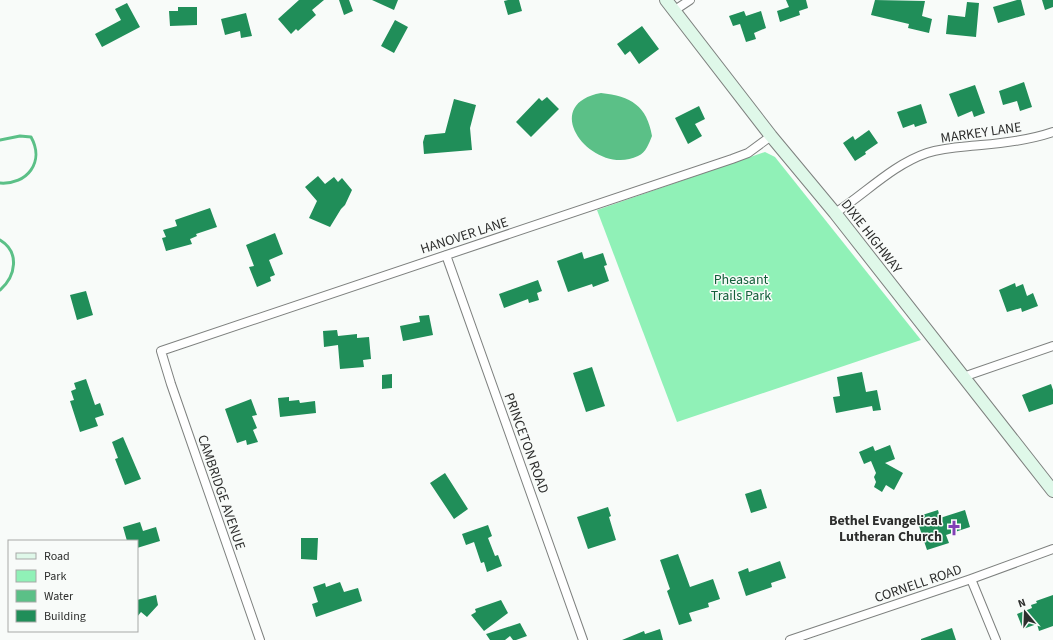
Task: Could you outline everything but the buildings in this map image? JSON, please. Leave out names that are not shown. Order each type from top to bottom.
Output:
[{"type":"main road","name":"DIXIE HIGHWAY","points":[[666,0],[771,136],[835,213],[1053,491]]},
{"type":"street","points":[[675,10],[690,0]]},
{"type":"street","name":"MARKEY LANE","points":[[835,213],[853,202],[889,173],[927,153],[954,146],[1023,140],[1053,132]]},
{"type":"street","name":"HANOVER LANE","points":[[161,351],[732,159],[748,153],[771,136]]},
{"type":"street","name":"PRINCETON ROAD","points":[[446,255],[583,640]]},
{"type":"street","points":[[963,377],[1053,346]]},
{"type":"street","name":"CAMBRIDGE AVENUE","points":[[161,351],[171,384],[260,640]]},
{"type":"street","name":"CORNELL ROAD","points":[[790,640],[971,579],[1053,549]]},
{"type":"street","points":[[971,579],[996,640]]},
{"type":"green space","name":"Pheasant Trails Park","points":[[765,152],[775,157],[921,340],[677,422],[597,210]]},
{"type":"water","points":[[601,93],[612,94],[629,100],[642,110],[650,126],[652,136],[647,148],[641,155],[621,160],[605,157],[590,149],[579,137],[573,124],[573,111],[582,100]]},
{"type":"waterway","points":[[0,140],[20,136],[31,137],[35,146],[36,155],[31,170],[25,176],[10,183],[0,183]]},
{"type":"waterway","points":[[0,240],[11,251],[14,264],[10,278],[0,290]]},
{"type":"place","name":"Bethel Evangelical Lutheran Church","points":[[954,528]]}]
